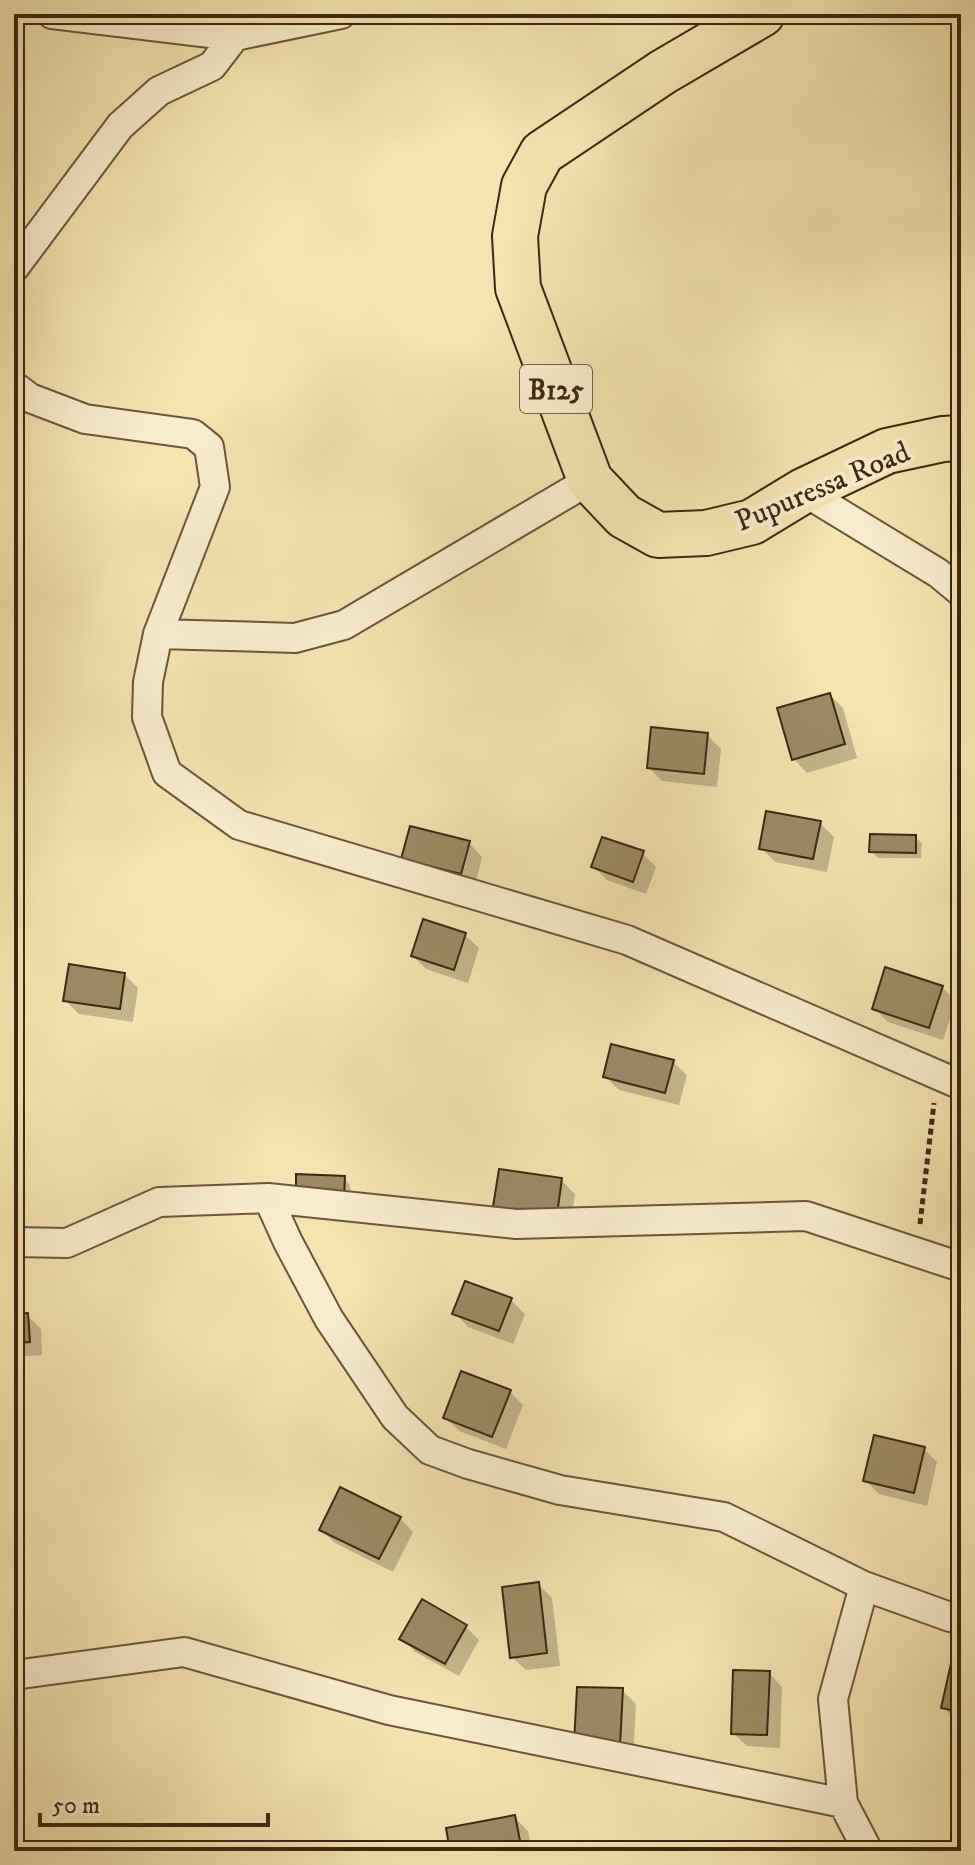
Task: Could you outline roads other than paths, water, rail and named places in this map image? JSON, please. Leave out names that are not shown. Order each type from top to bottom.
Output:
[{"type":"main road","name":"Pupuressa Road","points":[[762,14],[663,72],[542,153],[524,186],[515,236],[518,288],[590,480],[624,516],[658,535],[706,533],[752,522],[803,491],[887,451],[961,438]]},
{"type":"street","points":[[52,14],[235,36],[341,14]]},
{"type":"street","points":[[14,268],[120,126],[159,91],[212,66],[235,36]]},
{"type":"street","points":[[14,386],[30,398],[85,419],[193,434],[209,447],[215,487],[158,634],[148,682],[147,717],[167,773],[239,825],[627,940],[949,1080]]},
{"type":"street","points":[[158,634],[295,638],[344,625],[590,480]]},
{"type":"street","points":[[803,491],[938,573],[961,592]]},
{"type":"street","points":[[14,1242],[67,1243],[159,1202],[268,1198],[516,1224],[806,1216],[961,1267]]},
{"type":"street","points":[[268,1198],[329,1319],[395,1417],[430,1450],[560,1490],[724,1517],[864,1586],[950,1617],[961,1618]]},
{"type":"street","points":[[864,1586],[833,1699],[843,1803],[868,1851]]},
{"type":"street","points":[[14,1675],[184,1652],[389,1710],[843,1803]]}]
